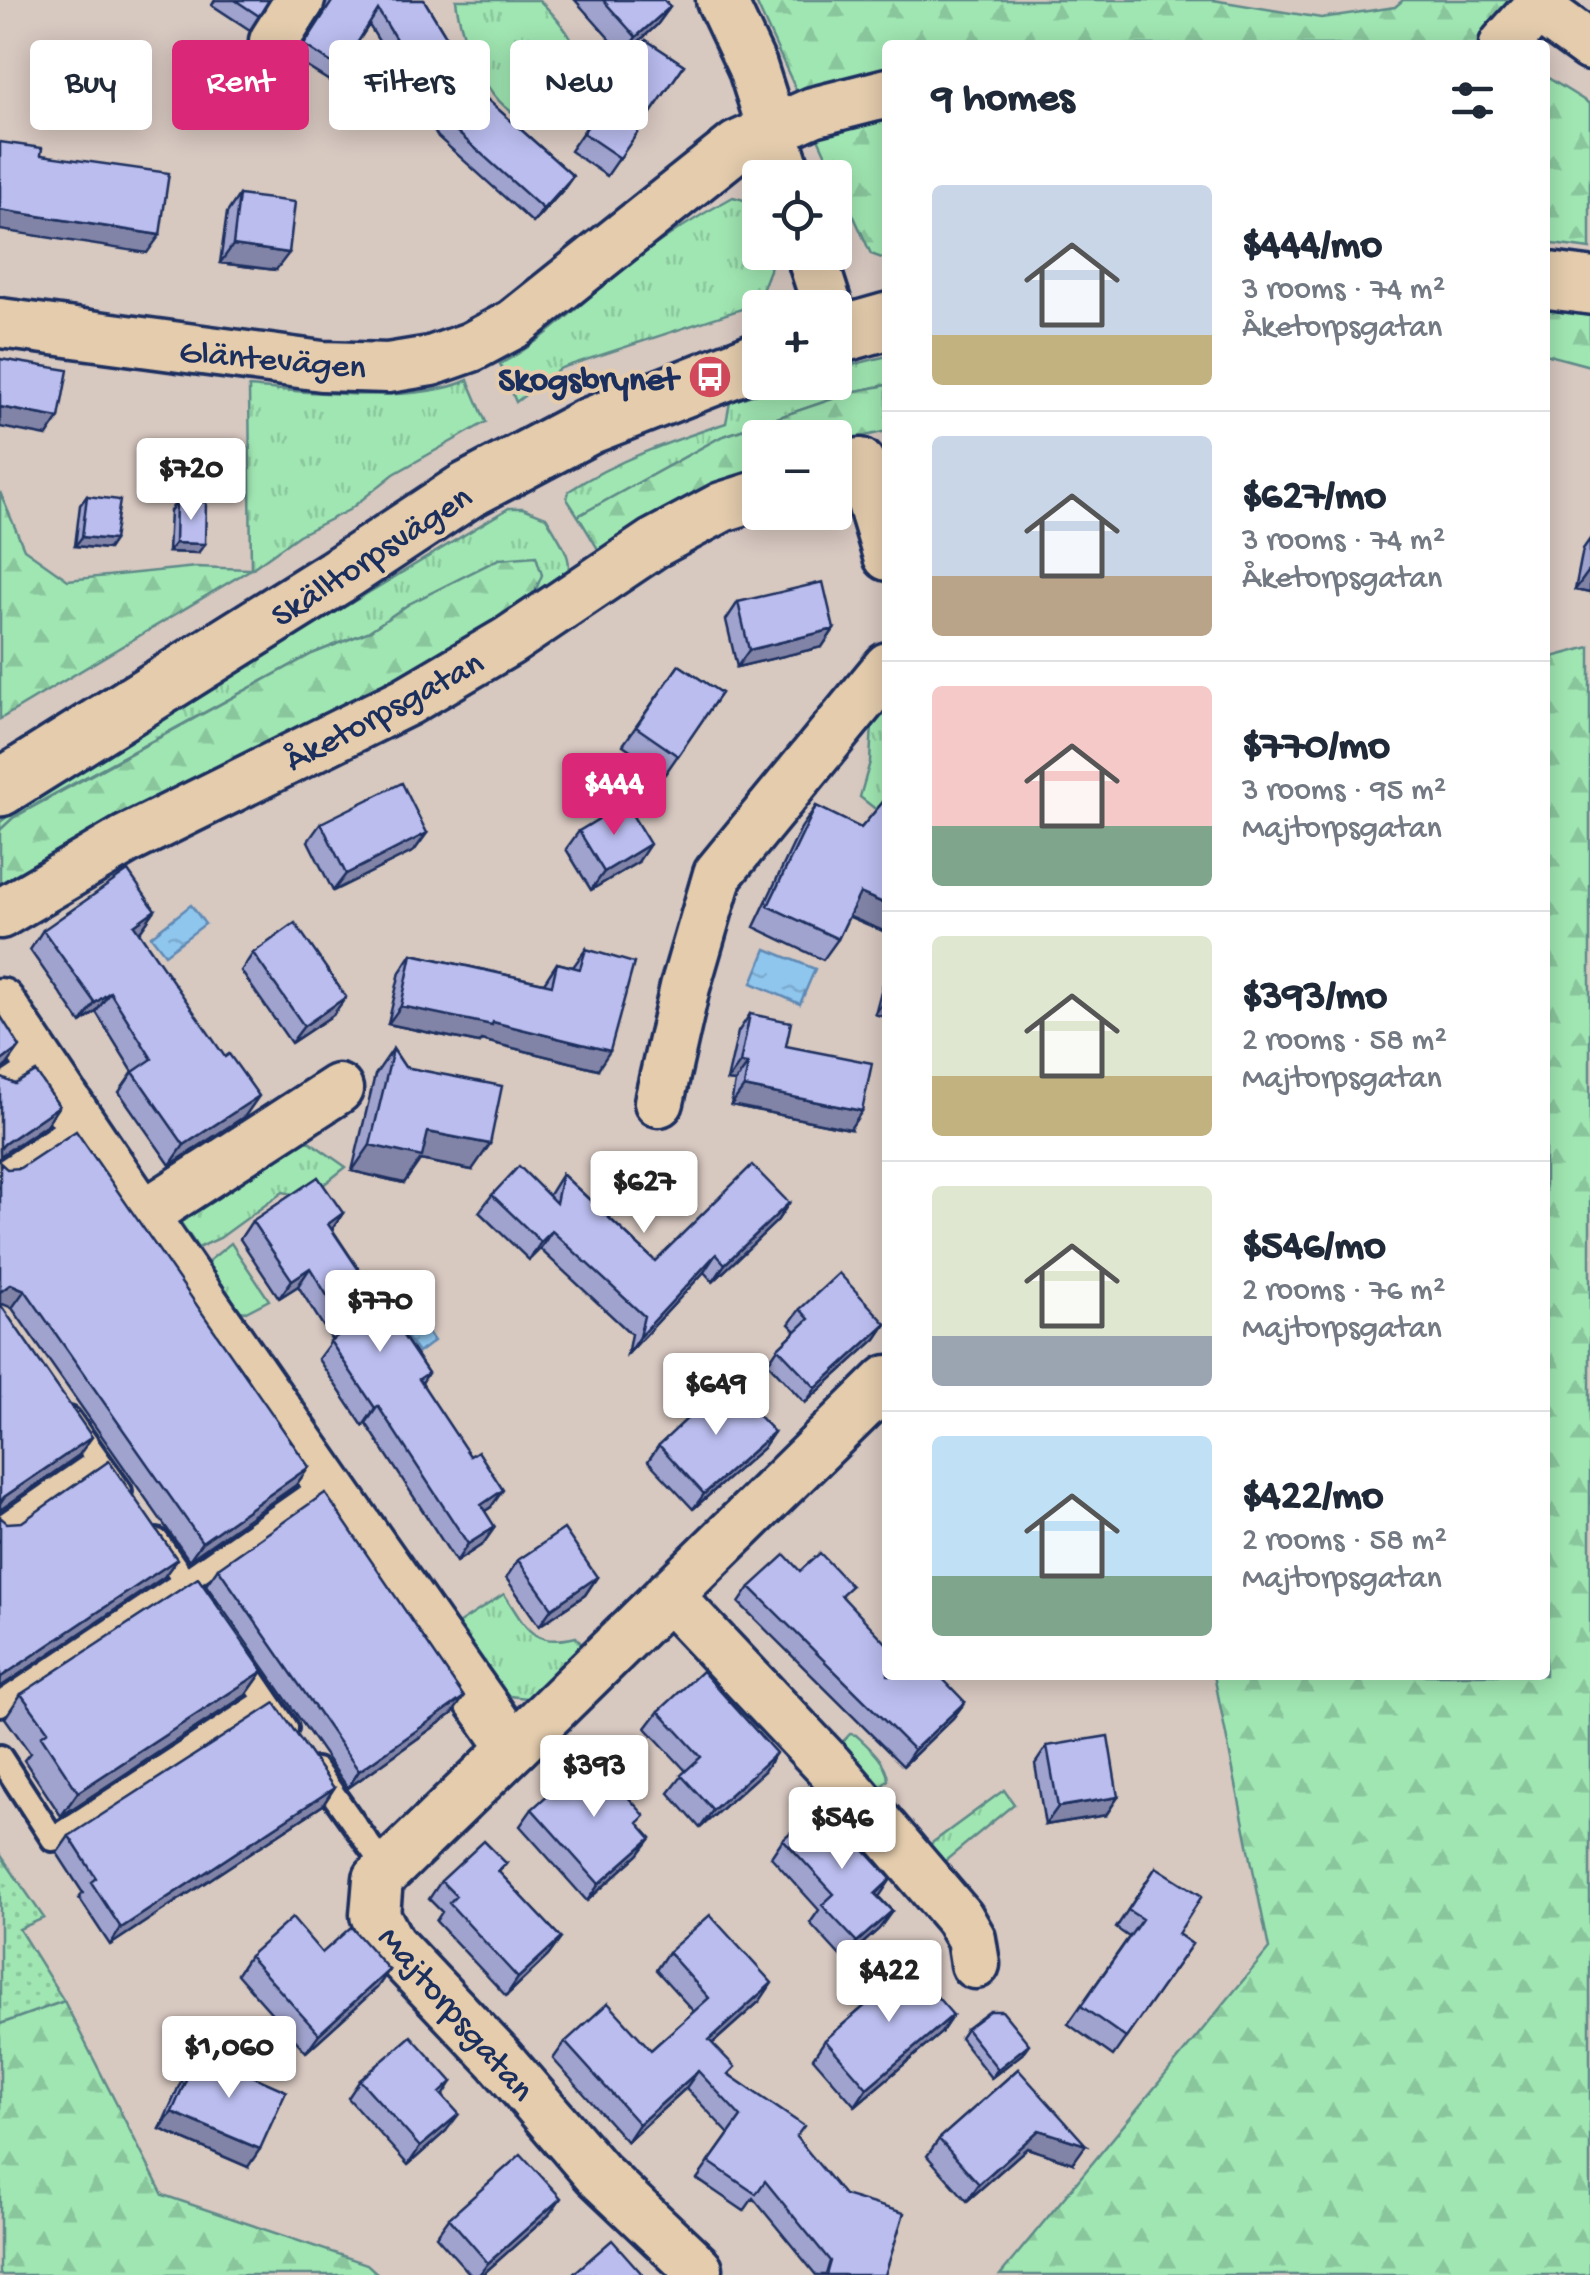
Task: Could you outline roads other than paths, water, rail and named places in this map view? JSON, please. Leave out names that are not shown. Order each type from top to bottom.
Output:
[{"type":"street","points":[[274,40],[300,0]]},
{"type":"street","points":[[721,0],[752,66],[782,160]]},
{"type":"street","points":[[1509,40],[1541,4],[1590,46]]},
{"type":"street","name":"Gläntevägen","points":[[0,323],[322,366],[388,368],[430,361],[471,347],[514,324],[737,146],[813,112],[882,95]]},
{"type":"street","points":[[1550,281],[1590,286]]},
{"type":"street","name":"Skälltorpsvägen","points":[[0,788],[336,577],[466,490],[589,426],[742,366]]},
{"type":"street","points":[[861,464],[882,536]]},
{"type":"street","name":"Åketorpsgatan","points":[[0,914],[126,840],[407,701],[509,640],[653,544],[722,507],[742,501]]},
{"type":"street","points":[[659,1102],[685,987],[718,874],[882,675]]},
{"type":"street","points":[[0,1003],[78,1122],[513,1748]]},
{"type":"street","points":[[145,1214],[338,1090]]},
{"type":"street","name":"Majtorpsgatan","points":[[698,2270],[597,2173],[500,2060],[383,1935],[374,1915],[378,1879],[882,1386]]},
{"type":"street","points":[[668,1596],[828,1766],[959,1918],[971,1939],[975,1964]]},
{"type":"lane","points":[[0,1088],[39,1062]]},
{"type":"lane","points":[[0,1174],[78,1122]]},
{"type":"lane","points":[[56,1400],[386,1869]]},
{"type":"lane","points":[[0,1528],[98,1460]]},
{"type":"lane","points":[[0,1704],[327,1482]]},
{"type":"lane","points":[[0,1758],[53,1839],[266,1700]]},
{"type":"water","points":[[191,905],[205,924],[165,954],[151,936]]},
{"type":"water","points":[[766,949],[815,969],[800,1004],[752,983]]},
{"type":"water","points":[[408,1304],[434,1341],[418,1353],[391,1315]]},
{"type":"place","name":"Skogsbrynet","points":[[710,377]]}]
